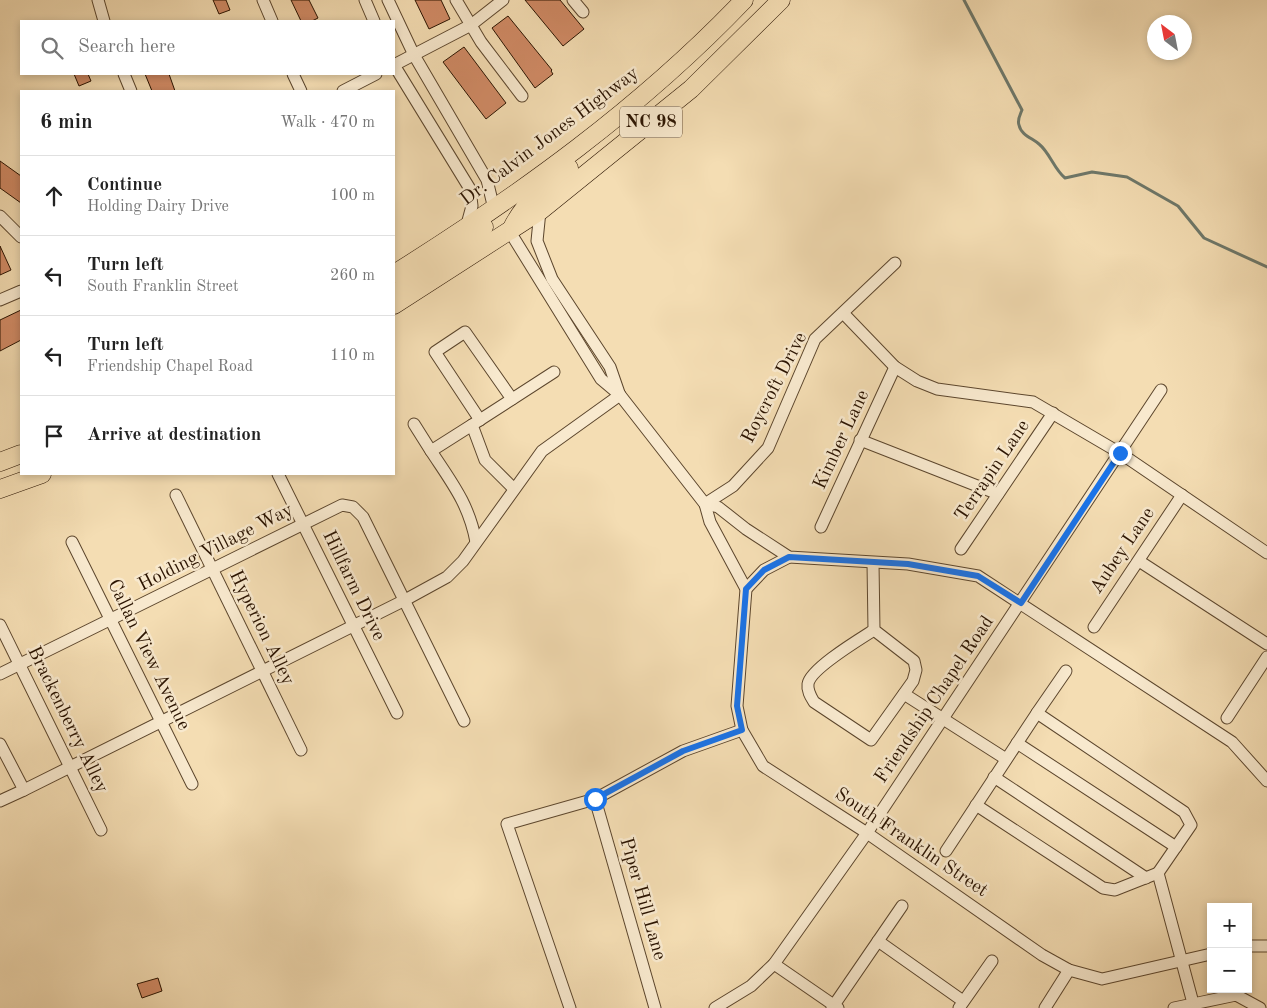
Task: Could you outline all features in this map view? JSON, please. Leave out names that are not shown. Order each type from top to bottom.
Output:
[{"type":"highway","name":"Dr. Calvin Jones Highway","points":[[395,273],[494,209],[614,120],[714,30],[744,0]]},
{"type":"highway","name":"NC 98","points":[[396,303],[510,232],[540,211],[691,89],[781,0]]},
{"type":"highway","points":[[510,232],[519,213],[534,196],[594,148],[614,120]]},
{"type":"highway","points":[[396,303],[402,286],[461,247],[485,226],[494,209]]},
{"type":"highway","points":[[0,462],[20,454]]},
{"type":"highway","points":[[0,489],[39,475]]},
{"type":"street","points":[[98,0],[104,20]]},
{"type":"street","points":[[263,0],[272,20]]},
{"type":"street","points":[[365,0],[374,20]]},
{"type":"street","points":[[388,0],[414,55],[487,180],[494,209]]},
{"type":"street","points":[[456,0],[470,25],[522,96]]},
{"type":"street","points":[[395,64],[470,25],[503,0]]},
{"type":"street","points":[[573,0],[583,12]]},
{"type":"street","points":[[395,67],[470,189],[472,206],[466,228]]},
{"type":"street","points":[[124,75],[131,90]]},
{"type":"street","points":[[293,75],[301,90]]},
{"type":"street","points":[[345,90],[374,75]]},
{"type":"street","points":[[540,211],[536,241],[552,279],[610,366],[620,395]]},
{"type":"street","points":[[0,216],[20,236]]},
{"type":"street","points":[[510,232],[601,379],[620,395],[705,504],[710,522],[746,589],[764,570],[789,557]]},
{"type":"street","name":"Roycroft Drive","points":[[705,504],[733,486],[768,448],[815,339],[844,314],[896,263]]},
{"type":"street","points":[[0,300],[20,290]]},
{"type":"street","points":[[844,314],[895,367],[917,381],[937,389],[1034,402],[1120,453],[1267,553]]},
{"type":"street","points":[[512,399],[465,332],[434,352],[476,423],[486,460],[514,489]]},
{"type":"street","name":"Kimber Lane","points":[[821,527],[895,367]]},
{"type":"street","points":[[431,451],[554,372]]},
{"type":"street","name":"Friendship Chapel Road","points":[[715,1008],[751,986],[774,964],[867,833],[1161,390]]},
{"type":"street","points":[[0,801],[406,600],[447,577],[463,561],[542,451],[620,395]]},
{"type":"street","name":"Terrapin Lane","points":[[961,549],[1053,413]]},
{"type":"street","points":[[414,424],[472,519],[476,542]]},
{"type":"street","points":[[860,440],[998,494]]},
{"type":"street","name":"Hillfarm Drive","points":[[278,475],[397,713]]},
{"type":"street","name":"Hyperion Alley","points":[[176,495],[301,750]]},
{"type":"street","name":"Aubey Lane","points":[[1094,627],[1182,495]]},
{"type":"street","points":[[705,504],[718,507],[746,529],[789,557],[908,564],[978,576],[1232,742],[1267,781]]},
{"type":"street","name":"Holding Village Way","points":[[0,674],[342,505],[353,508],[363,516],[464,721]]},
{"type":"street","points":[[472,519],[490,523]]},
{"type":"street","name":"Callan View Avenue","points":[[72,542],[192,784]]},
{"type":"street","points":[[1139,561],[1267,644]]},
{"type":"street","points":[[873,563],[874,630]]},
{"type":"street","name":"South Franklin Street","points":[[746,589],[737,706],[742,730],[764,766],[867,833],[1042,955],[1069,970],[1102,979],[1207,955]]},
{"type":"street","name":"Brackenberry Alley","points":[[0,625],[101,830]]},
{"type":"street","points":[[874,630],[914,661],[916,670],[913,680],[872,740],[814,702],[809,693],[808,683],[815,672],[874,630]]},
{"type":"street","points":[[1227,718],[1267,656]]},
{"type":"street","points":[[946,851],[1036,713],[1066,671]]},
{"type":"street","points":[[904,694],[1006,759]]},
{"type":"street","points":[[976,805],[1103,888],[1115,890],[1158,873],[1191,825],[1184,812],[1036,713]]},
{"type":"street","points":[[570,1008],[507,824],[595,799],[683,751],[742,730]]},
{"type":"street","points":[[1017,743],[1176,847]]},
{"type":"street","points":[[0,744],[24,790]]},
{"type":"street","points":[[994,777],[1146,878]]},
{"type":"street","name":"Piper Hill Lane","points":[[595,799],[655,1008]]},
{"type":"street","points":[[1158,873],[1193,1003]]},
{"type":"street","points":[[774,964],[834,1007],[902,906]]},
{"type":"street","points":[[878,941],[961,1005],[992,961]]},
{"type":"street","points":[[1252,946],[1266,944]]},
{"type":"street","points":[[1045,1008],[1069,970]]},
{"type":"street","points":[[1174,1008],[1236,995],[1260,1008]]},
{"type":"building","points":[[213,0],[226,0],[230,10],[219,14]]},
{"type":"building","points":[[291,0],[309,0],[318,18],[314,20],[301,20]]},
{"type":"building","points":[[415,0],[441,0],[450,19],[429,29]]},
{"type":"building","points":[[525,0],[560,0],[584,29],[563,46]]},
{"type":"building","points":[[508,16],[552,70],[553,74],[535,88],[492,28]]},
{"type":"building","points":[[464,47],[506,103],[486,119],[443,62]]},
{"type":"building","points":[[74,75],[88,75],[91,81],[79,86]]},
{"type":"building","points":[[145,75],[169,75],[175,90],[152,90]]},
{"type":"building","points":[[0,161],[20,175],[20,202],[0,188]]},
{"type":"building","points":[[0,246],[11,270],[0,275]]},
{"type":"building","points":[[20,310],[20,341],[0,351],[0,320]]},
{"type":"building","points":[[158,978],[162,991],[142,998],[137,984]]},
{"type":"waterway","points":[[964,0],[1022,110],[1018,121],[1020,128],[1024,134],[1043,148],[1065,178],[1092,172],[1127,177],[1178,206],[1204,238],[1267,267]]},
{"type":"route","points":[[595,799],[683,751],[742,730],[737,706],[746,589],[764,570],[789,557],[908,564],[978,576],[1021,603],[1120,453]]}]
